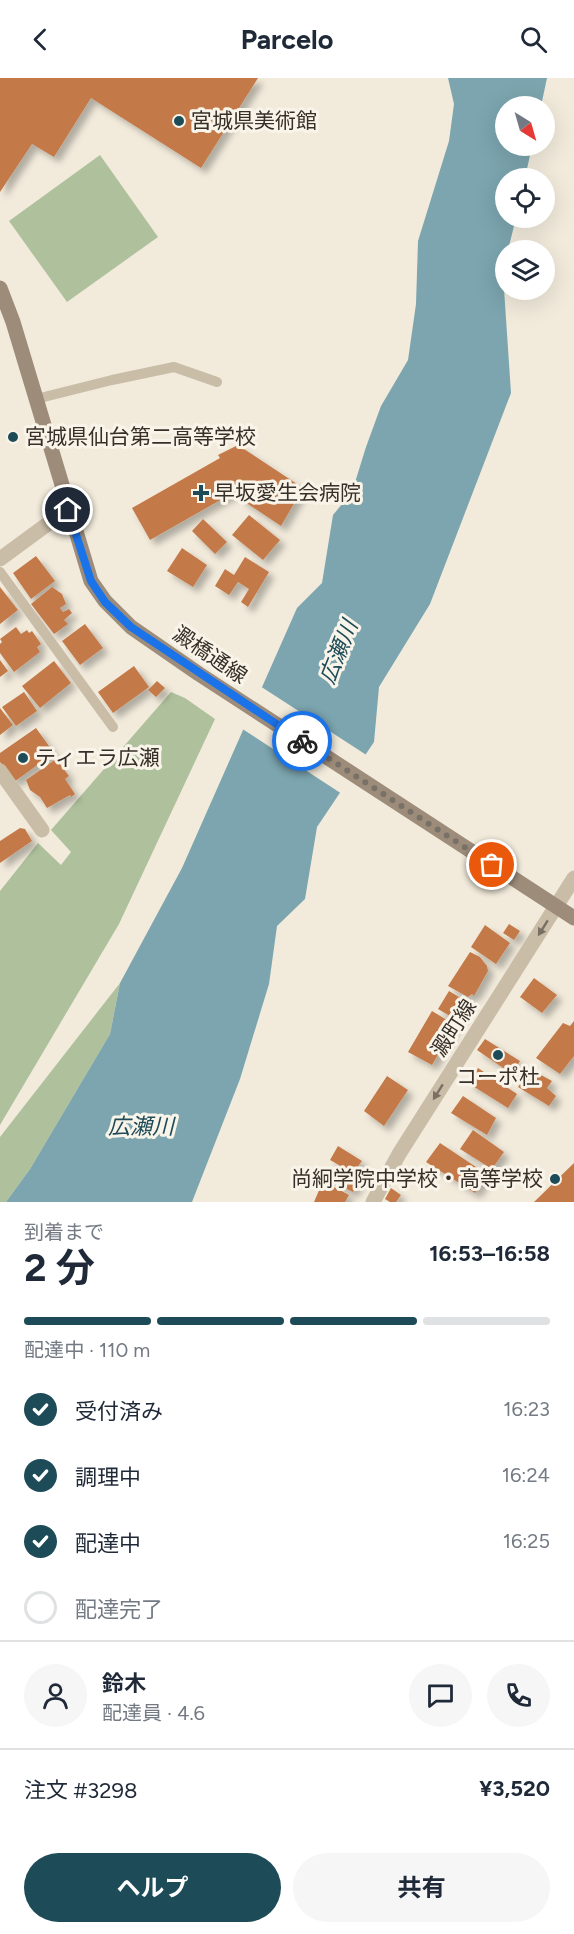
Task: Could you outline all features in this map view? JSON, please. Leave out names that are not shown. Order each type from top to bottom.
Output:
[{"type":"street","name":"澱橋通線","points":[[0,288],[13,322],[68,510],[91,581],[97,592],[131,627],[199,674],[569,915]]},
{"type":"street","points":[[0,560],[68,510]]},
{"type":"street","points":[[0,771],[42,830]]},
{"type":"street","name":"澱町線","points":[[373,1202],[399,1154],[574,878]]},
{"type":"lane","points":[[36,399],[174,367],[217,382]]},
{"type":"lane","points":[[0,572],[113,727]]},
{"type":"green space","points":[[100,155],[158,237],[67,302],[9,221]]},
{"type":"green space","points":[[171,692],[185,698],[215,719],[119,924],[0,1125],[0,891],[38,843],[61,865],[71,852],[51,830]]},
{"type":"green space","points":[[120,983],[110,1034],[30,1169],[6,1202],[0,1202],[0,1137]]},
{"type":"water","name":"広瀬川","points":[[448,78],[547,78],[543,96],[495,96],[495,156],[530,156],[527,168],[495,168],[495,228],[514,228],[510,240],[495,240],[495,300],[505,300],[511,393],[430,604],[379,687],[374,742],[317,827],[305,899],[277,926],[269,984],[240,1079],[192,1202],[6,1202],[30,1169],[110,1034],[120,983],[182,868],[297,608],[322,583],[333,515],[352,492],[381,406],[408,360],[416,304],[418,241],[449,141],[454,104]]},
{"type":"pier","points":[[260,686],[368,756],[342,794],[241,728]]},
{"type":"building","name":"宮城県美術館","points":[[0,78],[258,78],[201,168],[91,98],[54,157],[32,144],[0,192]]},
{"type":"building","points":[[238,445],[303,488],[281,526],[242,500],[238,490],[150,540],[132,508],[220,458],[218,455]]},
{"type":"building","points":[[249,515],[280,540],[263,560],[232,535]]},
{"type":"building","points":[[203,519],[227,542],[215,554],[192,531]]},
{"type":"building","points":[[182,548],[207,565],[193,587],[167,571]]},
{"type":"building","points":[[36,556],[55,581],[31,599],[13,573]]},
{"type":"building","points":[[245,557],[269,572],[248,607],[241,602],[249,589],[238,582],[229,595],[215,586],[225,569],[234,575]]},
{"type":"building","points":[[0,587],[18,610],[0,624]]},
{"type":"building","points":[[52,587],[62,594],[66,604],[60,608],[63,612],[69,609],[72,613],[64,620],[68,624],[54,634],[31,604]]},
{"type":"building","points":[[85,624],[103,648],[80,665],[62,641]]},
{"type":"building","points":[[16,627],[21,634],[27,630],[29,633],[32,631],[41,644],[37,647],[40,652],[14,672],[0,653],[2,642],[0,639]]},
{"type":"building","points":[[0,660],[8,671],[0,677]]},
{"type":"building","points":[[54,661],[71,683],[40,708],[22,686]]},
{"type":"building","points":[[134,666],[149,687],[113,713],[98,692]]},
{"type":"building","points":[[157,681],[165,688],[156,697],[148,690]]},
{"type":"building","points":[[24,692],[37,711],[16,726],[2,707]]},
{"type":"building","points":[[0,708],[13,725],[0,735]]},
{"type":"building","name":"ティエラ広瀬","points":[[36,728],[54,753],[14,782],[0,762],[0,753]]},
{"type":"building","points":[[56,759],[69,776],[65,779],[75,794],[47,808],[40,797],[30,790],[26,780]]},
{"type":"building","points":[[20,828],[25,829],[32,841],[0,863],[0,841]]},
{"type":"building","points":[[509,924],[520,931],[514,940],[503,933]]},
{"type":"building","points":[[485,925],[510,943],[496,964],[471,947]]},
{"type":"building","points":[[470,952],[480,957],[488,971],[474,996],[472,994],[468,997],[448,986]]},
{"type":"building","points":[[534,978],[557,995],[542,1013],[520,997]]},
{"type":"building","points":[[449,991],[469,1003],[457,1020],[438,1009]]},
{"type":"building","points":[[432,1011],[455,1025],[432,1065],[408,1052]]},
{"type":"building","points":[[574,1021],[574,1056],[560,1074],[536,1058],[563,1023],[570,1026]]},
{"type":"building","name":"コーポ杜","points":[[485,1039],[520,1061],[512,1074],[477,1050]]},
{"type":"building","points":[[478,1068],[517,1094],[508,1108],[468,1083]]},
{"type":"building","points":[[530,1069],[552,1081],[547,1088],[556,1096],[549,1106],[518,1087]]},
{"type":"building","points":[[387,1076],[408,1090],[384,1126],[364,1111]]},
{"type":"building","points":[[463,1096],[496,1118],[487,1135],[451,1113]]},
{"type":"building","points":[[473,1130],[504,1152],[492,1169],[460,1149]]},
{"type":"building","points":[[440,1143],[488,1175],[475,1193],[426,1162]]},
{"type":"building","points":[[338,1146],[362,1161],[353,1173],[330,1160]]},
{"type":"building","points":[[574,1163],[574,1202],[534,1202]]},
{"type":"building","points":[[334,1167],[359,1180],[353,1192],[326,1179]]},
{"type":"building","points":[[323,1181],[349,1195],[345,1202],[314,1202]]},
{"type":"building","points":[[391,1188],[401,1195],[396,1202],[385,1199]]},
{"type":"way so far","points":[[302,741],[492,865]]},
{"type":"place","name":"宮城県美術館","points":[[179,121]]},
{"type":"place","name":"宮城県仙台第二高等学校","points":[[13,437]]},
{"type":"place","name":"早坂愛生会病院","points":[[201,493]]},
{"type":"place","name":"ティエラ広瀬","points":[[23,758]]},
{"type":"place","name":"コーポ杜","points":[[498,1055]]},
{"type":"place","name":"尚絅学院中学校・高等学校","points":[[555,1179]]},
{"type":"route","points":[[68,510],[91,581],[105,602],[131,627],[302,741]]}]
